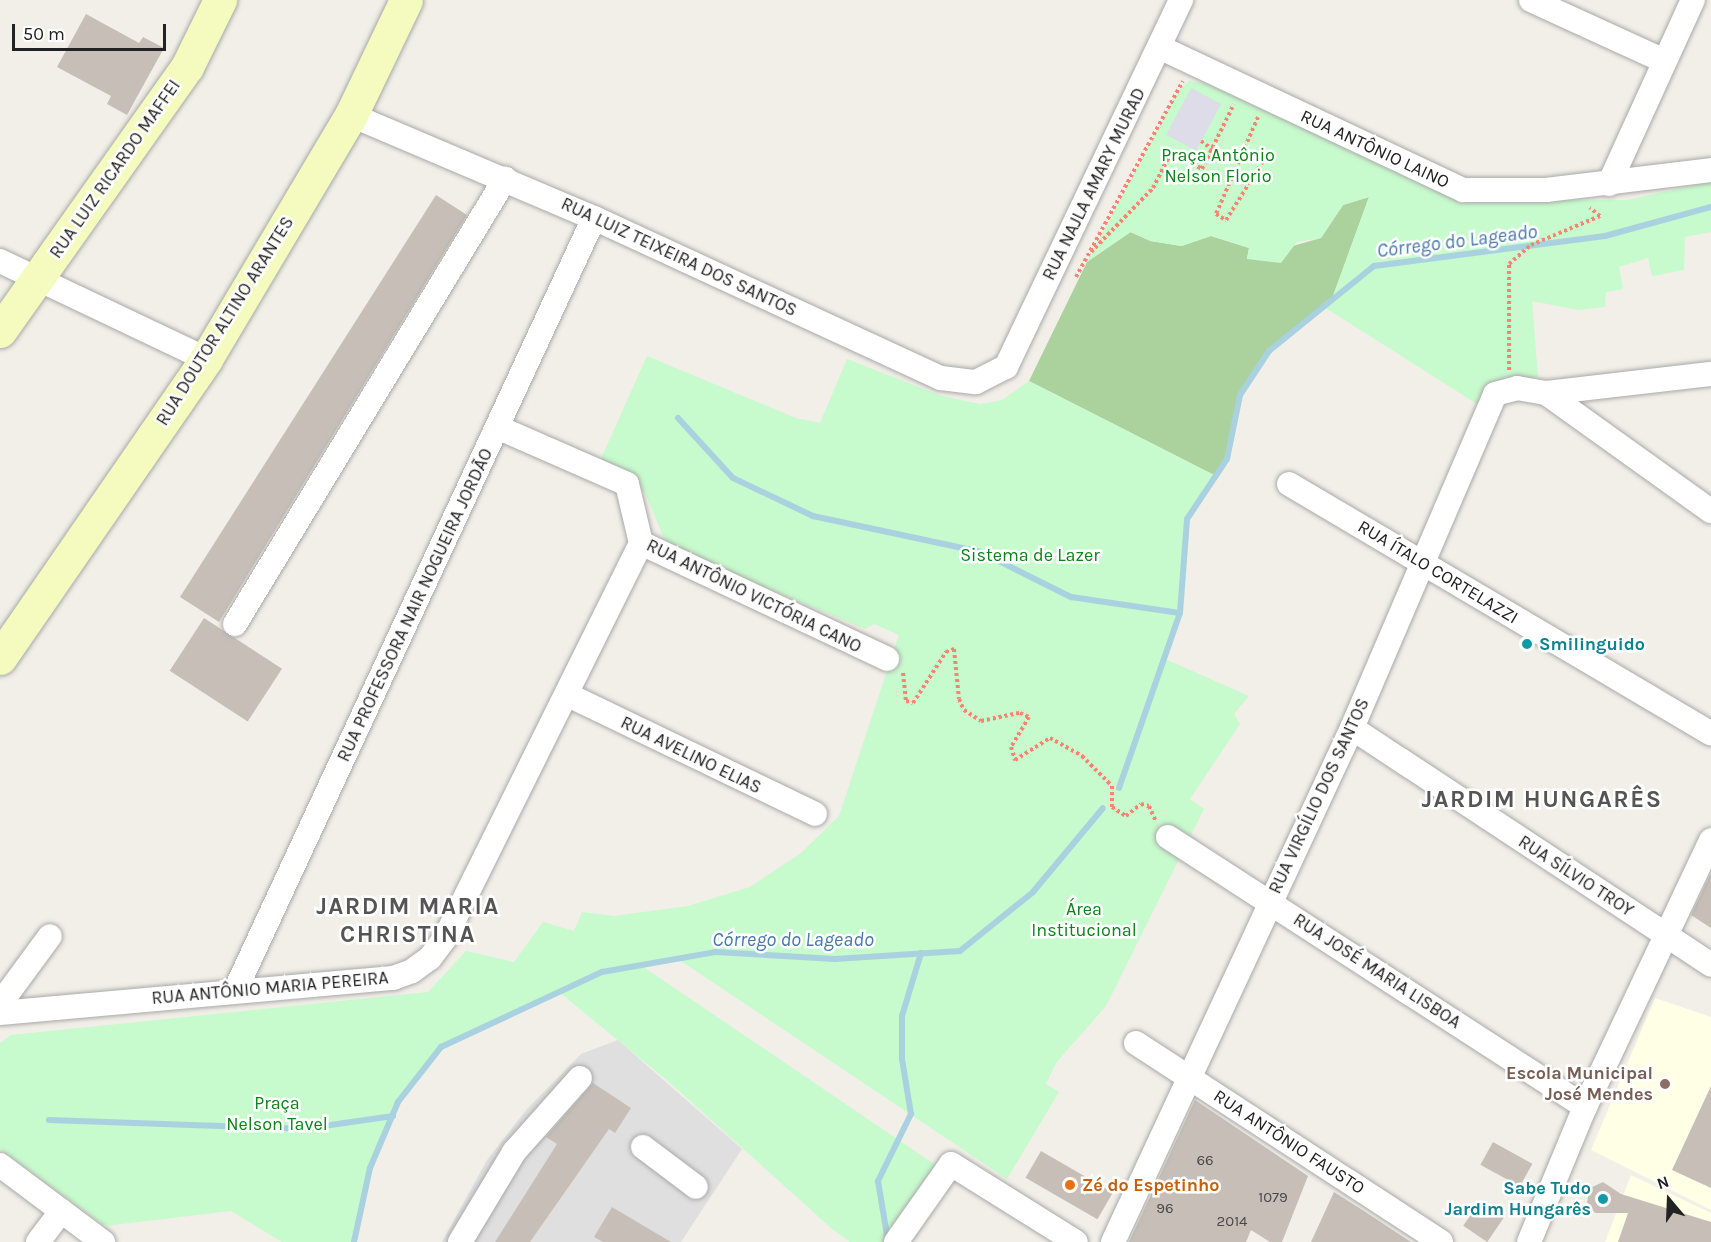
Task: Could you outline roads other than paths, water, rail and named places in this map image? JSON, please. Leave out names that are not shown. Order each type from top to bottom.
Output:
[{"type":"street","name":"RUA LUIZ RICARDO MAFFEI","points":[[0,331],[187,67],[220,0]]},
{"type":"street","name":"RUA DOUTOR ALTINO ARANTES","points":[[0,658],[206,359],[351,115],[406,0]]},
{"type":"street","name":"RUA NAJLA AMARY MURAD","points":[[1006,368],[1181,0]]},
{"type":"street","points":[[1531,0],[1664,61]]},
{"type":"street","points":[[1609,184],[1693,0]]},
{"type":"street","name":"RUA ANTÔNIO LAINO","points":[[1159,47],[1463,190],[1520,192],[1609,184],[1711,170]]},
{"type":"street","name":"RUA LUIZ TEIXEIRA DOS SANTOS","points":[[351,115],[594,218],[941,378],[976,382],[1006,368]]},
{"type":"street","points":[[235,624],[505,179]]},
{"type":"street","name":"RUA PROFESSORA NAIR NOGUEIRA JORDÃO","points":[[235,991],[594,218]]},
{"type":"street","points":[[0,261],[206,359]]},
{"type":"street","points":[[1546,393],[1711,374]]},
{"type":"street","name":"RUA VIRGÍLIO DOS SANTOS","points":[[1113,1242],[1352,728],[1495,394],[1509,388],[1546,393]]},
{"type":"street","points":[[1546,393],[1711,511]]},
{"type":"street","name":"RUA ANTÔNIO VICTÓRIA CANO","points":[[497,427],[627,484],[641,543],[895,660]]},
{"type":"street","name":"RUA ÍTALO CORTELAZZI","points":[[1288,484],[1711,734]]},
{"type":"street","name":"RUA ANTÔNIO MARIA PEREIRA","points":[[0,1013],[393,978],[430,958],[445,938],[568,695],[641,543]]},
{"type":"street","name":"RUA AVELINO ELIAS","points":[[568,695],[815,814]]},
{"type":"street","name":"RUA SÍLVIO TROY","points":[[1352,728],[1711,965]]},
{"type":"street","name":"RUA JOSÉ MARIA LISBOA","points":[[1168,837],[1271,901],[1586,1107]]},
{"type":"street","points":[[1528,1242],[1586,1107],[1669,937],[1711,840]]},
{"type":"street","points":[[0,1004],[50,936]]},
{"type":"street","name":"RUA ANTÔNIO FAUSTO","points":[[1136,1043],[1441,1242]]},
{"type":"street","points":[[460,1242],[514,1152],[580,1078]]},
{"type":"street","points":[[643,1147],[696,1187]]},
{"type":"street","points":[[896,1242],[951,1164],[1076,1242]]},
{"type":"street","points":[[0,1165],[103,1242]]},
{"type":"street","points":[[38,1242],[61,1211]]},
{"type":"waterway","name":"Córrego do Lageado","points":[[1119,788],[1180,613],[1187,519],[1227,459],[1240,395],[1269,351],[1374,266],[1605,236],[1711,207]]},
{"type":"waterway","points":[[678,418],[733,478],[813,516],[981,552],[1071,597],[1180,613]]},
{"type":"waterway","name":"Córrego do Lageado","points":[[354,1242],[370,1168],[398,1102],[441,1047],[602,972],[716,952],[835,959],[960,951],[1033,892],[1103,808]]},
{"type":"waterway","points":[[888,1241],[878,1181],[911,1114],[902,1059],[902,1016],[921,953]]},
{"type":"waterway","points":[[49,1120],[303,1129],[393,1116]]},
{"type":"place","name":"Smilinguido","points":[[1527,644]]},
{"type":"place","name":"Escola Municipal José Mendes","points":[[1665,1084]]},
{"type":"place","name":"Zé do Espetinho","points":[[1070,1185]]},
{"type":"place","name":"Sabe Tudo Jardim Hungarês","points":[[1603,1199]]},
{"type":"district","name":"JARDIM HUNGARÊS","points":[[1542,800]]},
{"type":"district","name":"JARDIM MARIA CHRISTINA","points":[[408,921]]},
{"type":"park label","name":"Praça Antônio Nelson Florio","points":[[1218,166]]},
{"type":"park label","name":"Sistema de Lazer","points":[[1030,555]]},
{"type":"park label","name":"Área Institucional","points":[[1084,920]]},
{"type":"park label","name":"Praça Nelson Tavel","points":[[277,1114]]}]
